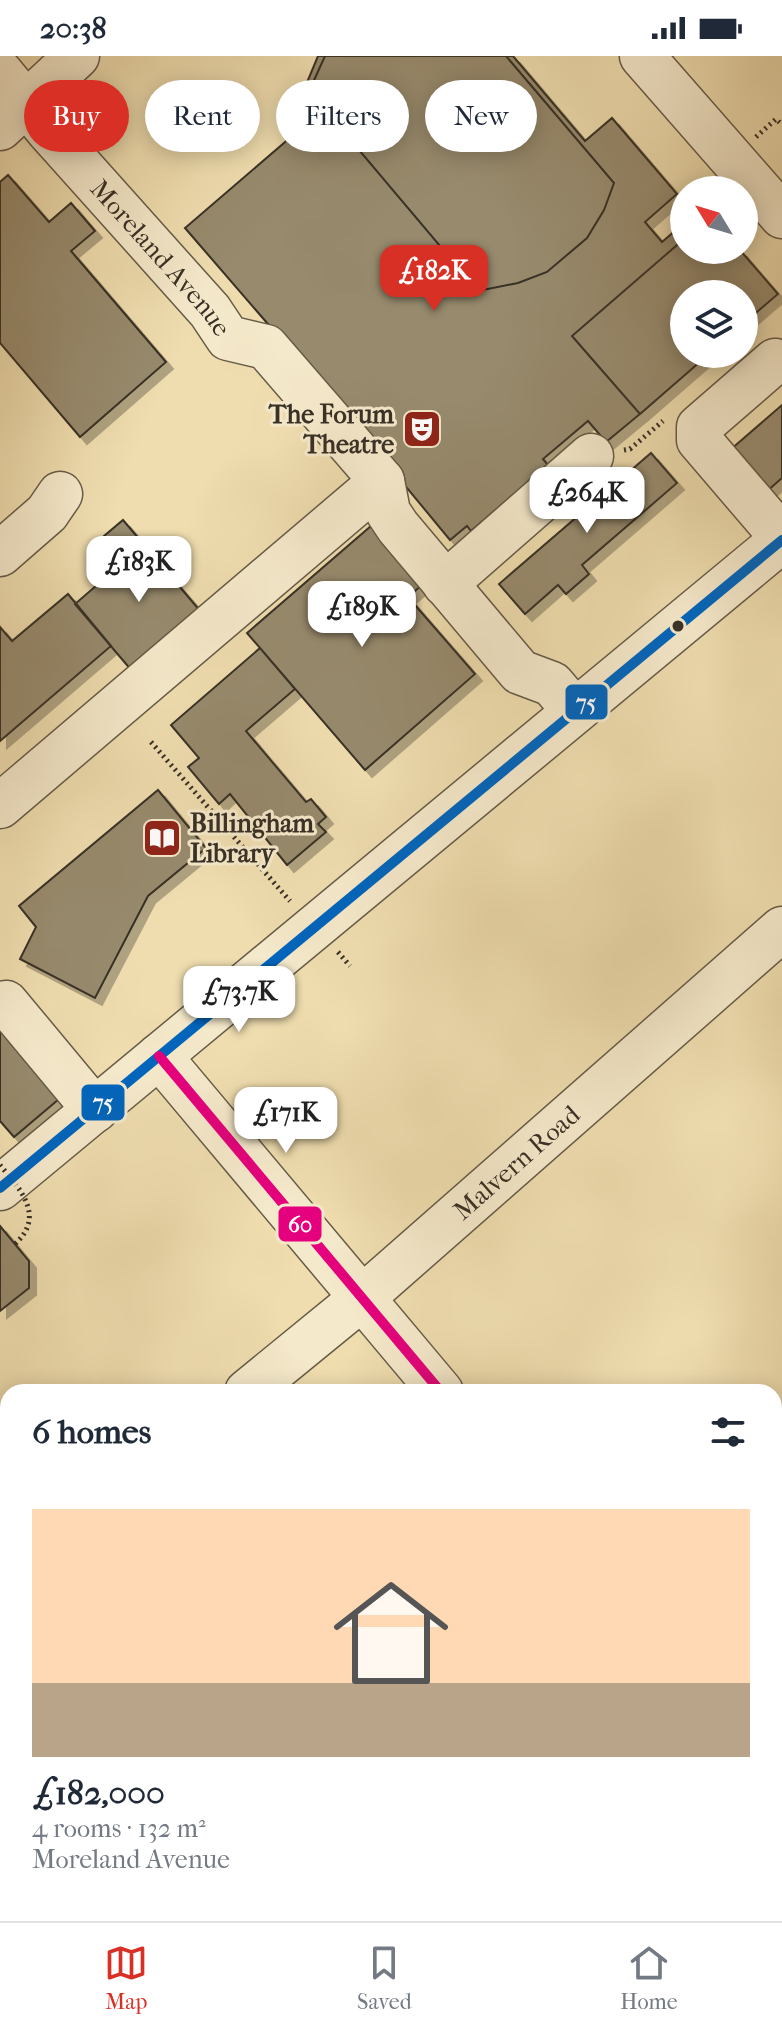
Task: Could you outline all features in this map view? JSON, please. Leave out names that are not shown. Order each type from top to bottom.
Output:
[{"type":"street","points":[[9,101],[77,56]]},
{"type":"street","points":[[642,56],[782,216]]},
{"type":"street","name":"Moreland Avenue","points":[[9,101],[210,311],[228,338],[266,347],[382,481],[388,512],[445,584],[520,672],[552,684],[575,711]]},
{"type":"street","points":[[2,1176],[95,1110],[782,538],[699,440],[699,427],[775,361]]},
{"type":"street","points":[[445,584],[591,456]]},
{"type":"street","points":[[1,804],[382,481]]},
{"type":"street","points":[[0,554],[47,513],[60,494]]},
{"type":"street","name":"Malvern Road","points":[[257,1384],[362,1298],[782,929]]},
{"type":"street","points":[[6,1003],[95,1110]]},
{"type":"street","points":[[159,1056],[434,1384]]},
{"type":"path","points":[[151,742],[286,898],[299,907],[350,966]]},
{"type":"path","points":[[2,1176],[25,1195],[30,1217],[23,1237],[15,1244]]},
{"type":"building","points":[[318,56],[325,56],[314,80],[308,80]]},
{"type":"building","points":[[325,56],[506,56],[526,80],[425,80],[425,152],[537,152],[537,92],[614,183],[604,210],[587,238],[547,272],[518,283],[478,291],[361,152],[409,152],[409,80],[314,80]]},
{"type":"building","points":[[506,56],[513,56],[533,80],[526,80]]},
{"type":"building","points":[[537,84],[585,141],[612,118],[670,186],[670,200],[645,222],[662,242],[670,235],[670,251],[572,336],[640,414],[606,442],[588,421],[543,459],[548,465],[471,531],[467,526],[450,540],[185,228],[276,150],[361,152],[478,291],[518,283],[547,272],[587,238],[604,210],[614,183],[537,92]]},
{"type":"building","points":[[8,175],[49,222],[71,203],[95,231],[71,251],[166,362],[80,437],[0,343],[0,182]]},
{"type":"building","points":[[670,251],[670,264],[752,264],[778,294],[758,311],[758,280],[670,280],[670,368],[693,368],[640,414],[572,336]]},
{"type":"building","points":[[782,405],[782,478],[766,492],[730,450]]},
{"type":"building","points":[[651,453],[677,483],[582,565],[589,574],[566,594],[558,585],[525,614],[499,584]]},
{"type":"building","points":[[123,520],[207,619],[138,678],[75,604],[119,566],[98,541]]},
{"type":"building","points":[[371,526],[422,585],[408,597],[475,674],[365,770],[247,633]]},
{"type":"building","points":[[68,594],[111,646],[0,741],[0,627],[12,641]]},
{"type":"building","points":[[260,648],[295,689],[246,731],[306,802],[311,799],[326,817],[318,824],[326,832],[287,865],[230,794],[219,804],[188,767],[199,758],[171,725]]},
{"type":"building","points":[[158,790],[206,848],[148,896],[95,998],[20,959],[36,927],[19,906]]},
{"type":"building","points":[[0,1019],[65,1094],[14,1137],[0,1121]]},
{"type":"building","points":[[0,1226],[29,1261],[29,1288],[0,1311]]},
{"type":"transit line","name":"75","points":[[0,1188],[782,540]]},
{"type":"transit line","name":"60","points":[[159,1056],[434,1384]]},
{"type":"place","name":"The Forum Theatre","points":[[422,429]]},
{"type":"place","name":"Billingham Library","points":[[162,838]]}]
